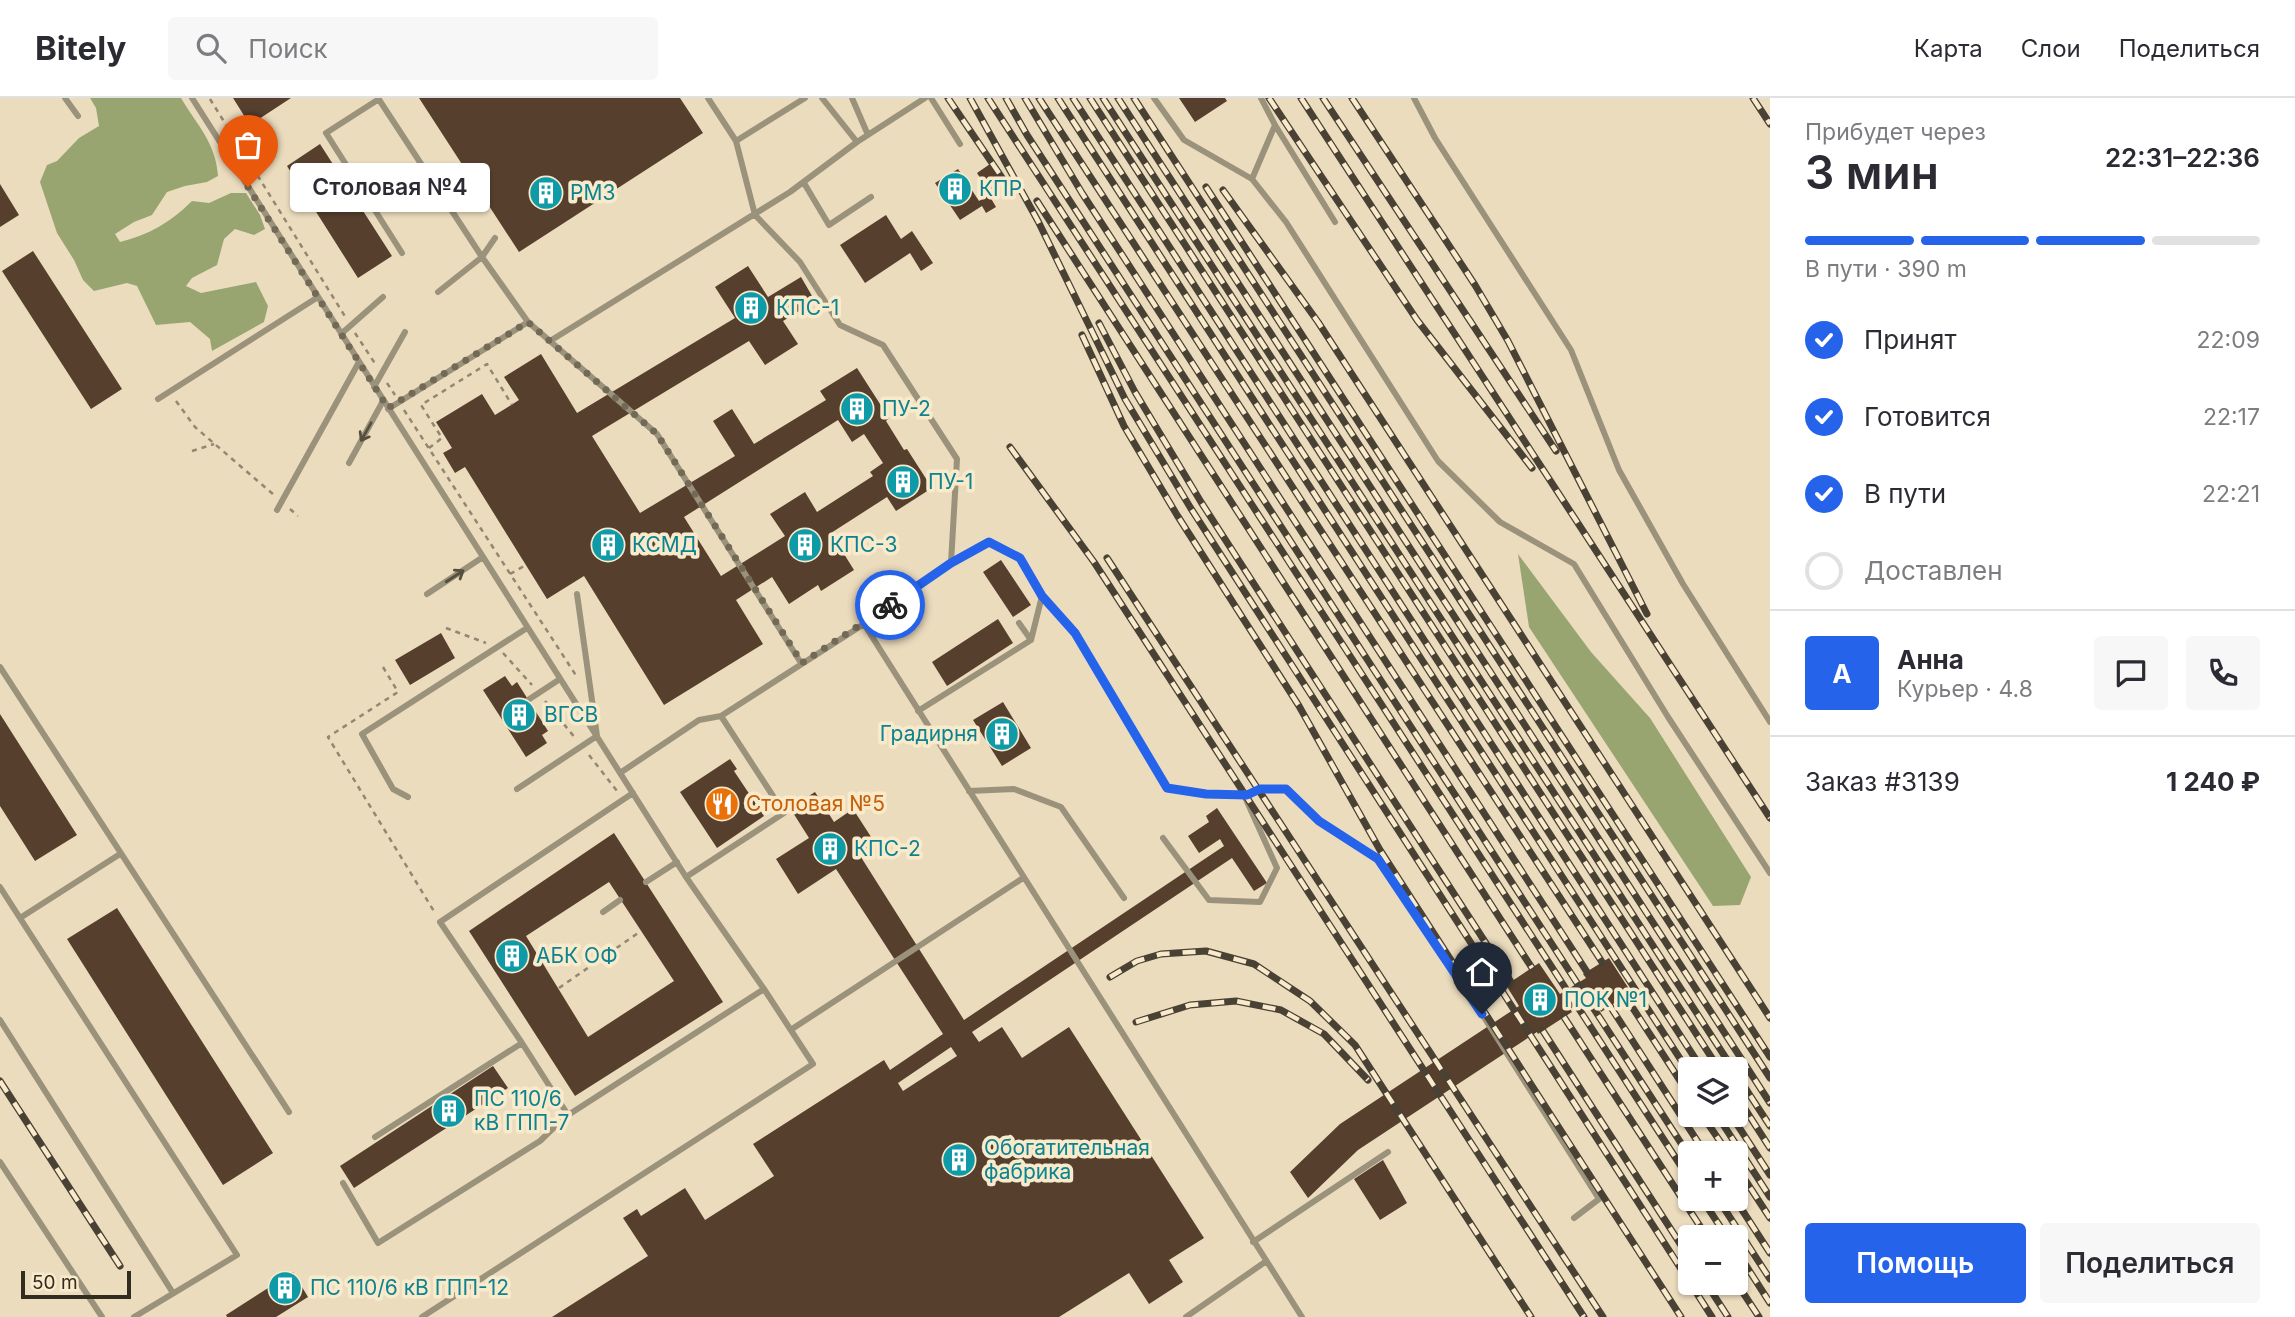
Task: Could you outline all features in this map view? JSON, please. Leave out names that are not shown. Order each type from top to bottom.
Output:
[{"type":"lane","points":[[65,98],[78,116]]},
{"type":"lane","points":[[192,98],[686,877],[792,1029],[813,1064],[422,1317]]},
{"type":"lane","points":[[708,98],[736,141],[755,215],[800,262],[840,325],[883,345],[957,459],[951,563]]},
{"type":"lane","points":[[736,141],[805,98]]},
{"type":"lane","points":[[822,98],[858,142]]},
{"type":"lane","points":[[852,98],[867,135]]},
{"type":"lane","points":[[550,341],[755,215],[804,183],[867,135],[925,98]]},
{"type":"lane","points":[[931,98],[960,144]]},
{"type":"lane","points":[[1154,98],[1184,140],[1252,179],[1286,222],[1438,461],[1500,522],[1574,564],[1668,717],[1770,873]]},
{"type":"lane","points":[[1261,98],[1335,222]]},
{"type":"lane","points":[[1414,98],[1435,138],[1571,351],[1619,470],[1683,584],[1770,722]]},
{"type":"lane","points":[[402,253],[326,133],[378,99],[528,322],[657,434],[802,663]]},
{"type":"lane","points":[[1252,179],[1275,125]]},
{"type":"lane","points":[[804,183],[829,225],[872,197]]},
{"type":"lane","points":[[438,292],[482,257],[495,238]]},
{"type":"lane","points":[[158,399],[318,297]]},
{"type":"lane","points":[[341,334],[383,297]]},
{"type":"lane","points":[[388,408],[528,322]]},
{"type":"lane","points":[[374,387],[405,332]]},
{"type":"lane","points":[[277,510],[359,362]]},
{"type":"lane","points":[[349,463],[383,401]]},
{"type":"lane","points":[[620,773],[699,720],[720,716],[864,624],[951,563],[989,542],[1020,558],[1042,596],[1075,633],[1167,788],[1206,794],[1244,795],[1260,789],[1286,789],[1319,821],[1378,859],[1482,1014],[1599,1199],[1574,1218]]},
{"type":"lane","points":[[427,594],[482,557]]},
{"type":"lane","points":[[577,594],[597,736]]},
{"type":"lane","points":[[918,711],[1031,640],[1042,596]]},
{"type":"lane","points":[[1019,623],[1031,640]]},
{"type":"lane","points":[[864,624],[1302,1317]]},
{"type":"lane","points":[[408,796],[393,789],[362,734],[527,628]]},
{"type":"lane","points":[[0,667],[289,1112]]},
{"type":"lane","points":[[528,700],[560,679]]},
{"type":"lane","points":[[686,877],[784,813],[720,716]]},
{"type":"lane","points":[[517,789],[597,736]]},
{"type":"lane","points":[[969,792],[1014,789],[1062,807],[1124,898]]},
{"type":"lane","points":[[568,1115],[440,922],[633,793]]},
{"type":"lane","points":[[1163,838],[1209,900],[1260,902],[1277,868],[1244,795]]},
{"type":"lane","points":[[20,918],[120,854]]},
{"type":"lane","points":[[646,882],[677,862]]},
{"type":"lane","points":[[792,1029],[1023,878]]},
{"type":"lane","points":[[0,887],[237,1255],[134,1317]]},
{"type":"lane","points":[[603,912],[620,900]]},
{"type":"lane","points":[[343,1183],[378,1243],[540,1141],[568,1115],[764,989]]},
{"type":"lane","points":[[0,1020],[173,1293]]},
{"type":"lane","points":[[375,1137],[522,1043]]},
{"type":"lane","points":[[1253,1242],[1388,1152]]},
{"type":"lane","points":[[0,1162],[102,1317]]},
{"type":"lane","points":[[1186,1317],[1265,1262]]},
{"type":"path","points":[[429,448],[442,438],[421,405],[487,364],[512,405]]},
{"type":"path","points":[[169,392],[195,427],[298,516]]},
{"type":"path","points":[[192,451],[214,444]]},
{"type":"path","points":[[510,574],[526,565]]},
{"type":"path","points":[[559,988],[641,931]]},
{"type":"green space","points":[[90,98],[181,98],[210,144],[218,176],[207,182],[167,192],[152,215],[115,234],[120,242],[141,236],[159,227],[192,201],[209,203],[231,193],[246,193],[260,215],[265,229],[254,235],[235,229],[224,239],[217,265],[192,278],[186,286],[201,293],[256,282],[268,306],[264,322],[212,351],[210,339],[190,322],[156,325],[137,286],[127,283],[94,291],[83,280],[57,233],[40,182],[47,165],[57,161],[79,138],[99,126],[96,108]]},
{"type":"green space","points":[[1518,554],[1591,652],[1650,718],[1751,877],[1740,905],[1713,906],[1529,627]]},
{"type":"building","points":[[233,98],[291,98],[250,125]]},
{"type":"building","name":"РМЗ","points":[[419,98],[680,98],[703,133],[519,252]]},
{"type":"building","points":[[1179,98],[1225,98],[1227,101],[1195,122]]},
{"type":"building","points":[[320,144],[392,256],[358,278],[287,166]]},
{"type":"building","points":[[990,164],[1002,183],[989,192],[977,173]]},
{"type":"building","name":"КПР","points":[[958,169],[979,201],[989,195],[996,207],[986,213],[982,206],[960,220],[935,183]]},
{"type":"building","points":[[0,184],[19,215],[0,227]]},
{"type":"building","points":[[886,215],[901,239],[912,231],[933,263],[921,271],[910,253],[865,283],[840,245]]},
{"type":"building","points":[[33,251],[122,389],[91,409],[2,271]]},
{"type":"building","points":[[748,266],[768,297],[801,277],[815,301],[783,321],[798,344],[765,365],[749,341],[592,436],[640,513],[735,456],[713,421],[732,409],[754,444],[826,400],[820,391],[857,368],[889,418],[886,421],[904,450],[907,449],[932,488],[896,511],[887,497],[831,533],[854,570],[821,591],[818,585],[789,604],[772,577],[736,600],[763,644],[664,705],[584,576],[547,599],[465,467],[455,473],[443,453],[452,448],[436,422],[482,394],[495,415],[519,400],[504,377],[541,354],[577,413],[735,318],[715,287]],"holes":[[[838,420],[852,442],[864,434],[883,463],[870,472],[873,476],[817,512],[805,492],[770,514],[785,536],[721,576],[684,517]]]},
{"type":"building","points":[[1001,560],[1031,605],[1013,617],[983,572]]},
{"type":"building","points":[[998,619],[1013,643],[947,686],[932,662]]},
{"type":"building","points":[[441,633],[455,658],[410,685],[395,660]]},
{"type":"building","name":"ВГСВ","points":[[505,676],[512,686],[517,682],[548,731],[542,735],[547,743],[526,757],[483,690]]},
{"type":"building","name":"Градирня","points":[[1003,702],[1031,748],[1002,766],[973,720]]},
{"type":"building","points":[[0,714],[77,835],[35,861],[0,806]]},
{"type":"building","name":"Столовая №5","points":[[730,759],[737,769],[734,771],[764,816],[717,848],[680,792]]},
{"type":"building","name":"Обогатительная фабрика","points":[[815,792],[834,822],[853,809],[875,843],[859,854],[964,1020],[1224,846],[1220,839],[1199,853],[1188,836],[1209,822],[1206,816],[1217,808],[1267,883],[1254,891],[1232,858],[972,1032],[979,1042],[1002,1027],[1022,1058],[1069,1027],[1204,1238],[1169,1260],[1183,1282],[1149,1304],[1129,1273],[1059,1317],[552,1317],[648,1256],[623,1218],[637,1209],[641,1216],[685,1188],[705,1220],[774,1176],[753,1144],[884,1060],[890,1070],[943,1034],[836,869],[798,894],[776,859],[809,838],[790,808]],"holes":[[[951,1047],[957,1056],[903,1091],[898,1083]]]},
{"type":"building","name":"АБК ОФ","points":[[614,833],[723,1002],[575,1096],[469,931]],"holes":[[[609,882],[674,981],[588,1037],[526,936]]]},
{"type":"building","points":[[117,908],[273,1153],[223,1185],[67,939]]},
{"type":"building","points":[[1609,958],[1631,992],[1601,1012],[1593,998],[1597,995],[1595,992],[1570,1009],[1572,1012],[1538,1034],[1537,1032],[1358,1150],[1308,1198],[1290,1172],[1340,1124],[1519,1006],[1506,985],[1539,963],[1560,994],[1586,978],[1583,974]]},
{"type":"building","name":"ПС 110/6 кВ ГПП-7","points":[[493,1066],[508,1088],[354,1188],[340,1166]]},
{"type":"building","points":[[1383,1160],[1407,1203],[1380,1220],[1354,1179]]},
{"type":"building","name":"ПС 110/6 кВ ГПП-12","points":[[293,1272],[308,1297],[276,1317],[227,1317],[226,1315]]},
{"type":"railway","points":[[948,98],[1011,191]]},
{"type":"railway","points":[[970,98],[1038,221],[1125,399],[1190,507],[1712,1317]]},
{"type":"railway","points":[[988,98],[1678,1162]]},
{"type":"railway","points":[[1006,98],[1027,135],[1680,1141]]},
{"type":"railway","points":[[1025,98],[1082,193],[1587,972]]},
{"type":"railway","points":[[1039,98],[1602,962]]},
{"type":"railway","points":[[1058,98],[1679,1057]]},
{"type":"railway","points":[[1073,98],[1694,1057]]},
{"type":"railway","points":[[1090,98],[1711,1057]]},
{"type":"railway","points":[[1103,98],[1725,1057]]},
{"type":"railway","points":[[1118,98],[1770,1103]]},
{"type":"railway","points":[[1134,98],[1770,1078]]},
{"type":"railway","points":[[1269,98],[1417,320],[1532,468]]},
{"type":"railway","points":[[1301,98],[1770,818]]},
{"type":"railway","points":[[1323,98],[1556,451]]},
{"type":"railway","points":[[1352,98],[1475,285],[1508,341],[1647,614]]},
{"type":"railway","points":[[1753,98],[1770,124]]},
{"type":"railway","points":[[1206,187],[1770,1057]]},
{"type":"railway","points":[[1223,190],[1318,322],[1770,1018]]},
{"type":"railway","points":[[1037,201],[1532,968]]},
{"type":"railway","points":[[1099,323],[1135,392],[1201,502],[1511,982]]},
{"type":"railway","points":[[1082,335],[1124,426],[1177,515],[1299,706],[1380,850],[1681,1317]]},
{"type":"railway","points":[[1010,447],[1094,562],[1584,1317]]},
{"type":"railway","points":[[1107,558],[1603,1317]]},
{"type":"railway","points":[[1110,977],[1137,961],[1161,954],[1206,951],[1254,964],[1310,1001],[1355,1045],[1531,1317]]},
{"type":"railway","points":[[1625,996],[1678,1078]]},
{"type":"railway","points":[[1136,1022],[1190,1005],[1236,1001],[1281,1010],[1324,1034],[1368,1080]]},
{"type":"railway","points":[[1610,1006],[1697,1141]]},
{"type":"railway","points":[[1564,1017],[1699,1225]]},
{"type":"railway","points":[[1543,1031],[1678,1240]]},
{"type":"railway","points":[[0,1081],[120,1266]]},
{"type":"railway","points":[[1748,1092],[1770,1126]]},
{"type":"railway","points":[[1748,1114],[1770,1148]]},
{"type":"railway","points":[[1710,1127],[1720,1141]]},
{"type":"railway","points":[[1725,1127],[1770,1197]]},
{"type":"railway","points":[[1739,1127],[1770,1175]]},
{"type":"railway","points":[[1748,1184],[1770,1218]]},
{"type":"railway","points":[[1710,1211],[1719,1225]]},
{"type":"railway","points":[[1726,1211],[1770,1279]]},
{"type":"railway","points":[[1743,1211],[1770,1253]]},
{"type":"railway","points":[[1748,1269],[1770,1303]]},
{"type":"railway","points":[[1714,1295],[1728,1317]]},
{"type":"railway","points":[[1745,1295],[1759,1317]]},
{"type":"way so far","points":[[248,187],[388,408],[528,322],[657,434],[802,663],[890,605]]},
{"type":"place","name":"Столовая №4","points":[[248,187]]},
{"type":"place","name":"КПР","points":[[955,189]]},
{"type":"place","name":"РМЗ","points":[[546,193]]},
{"type":"place","name":"КПС-1","points":[[751,308]]},
{"type":"place","name":"ПУ-2","points":[[857,409]]},
{"type":"place","name":"ПУ-1","points":[[903,482]]},
{"type":"place","name":"КСМД","points":[[608,545]]},
{"type":"place","name":"КПС-3","points":[[805,545]]},
{"type":"place","name":"ВГСВ","points":[[519,715]]},
{"type":"place","name":"Градирня","points":[[1002,734]]},
{"type":"place","name":"Столовая №5","points":[[722,804]]},
{"type":"place","name":"КПС-2","points":[[830,849]]},
{"type":"place","name":"АБК ОФ","points":[[512,956]]},
{"type":"place","name":"ПОК №1","points":[[1540,1000]]},
{"type":"place","name":"ПС 110/6 кВ ГПП-7","points":[[449,1111]]},
{"type":"place","name":"Обогатительная фабрика","points":[[959,1160]]},
{"type":"place","name":"ПС 110/6 кВ ГПП-12","points":[[285,1288]]},
{"type":"route","points":[[890,605],[951,563],[989,542],[1020,558],[1042,596],[1075,633],[1167,788],[1206,794],[1247,795],[1260,789],[1286,789],[1319,821],[1378,859],[1482,1014]]}]
